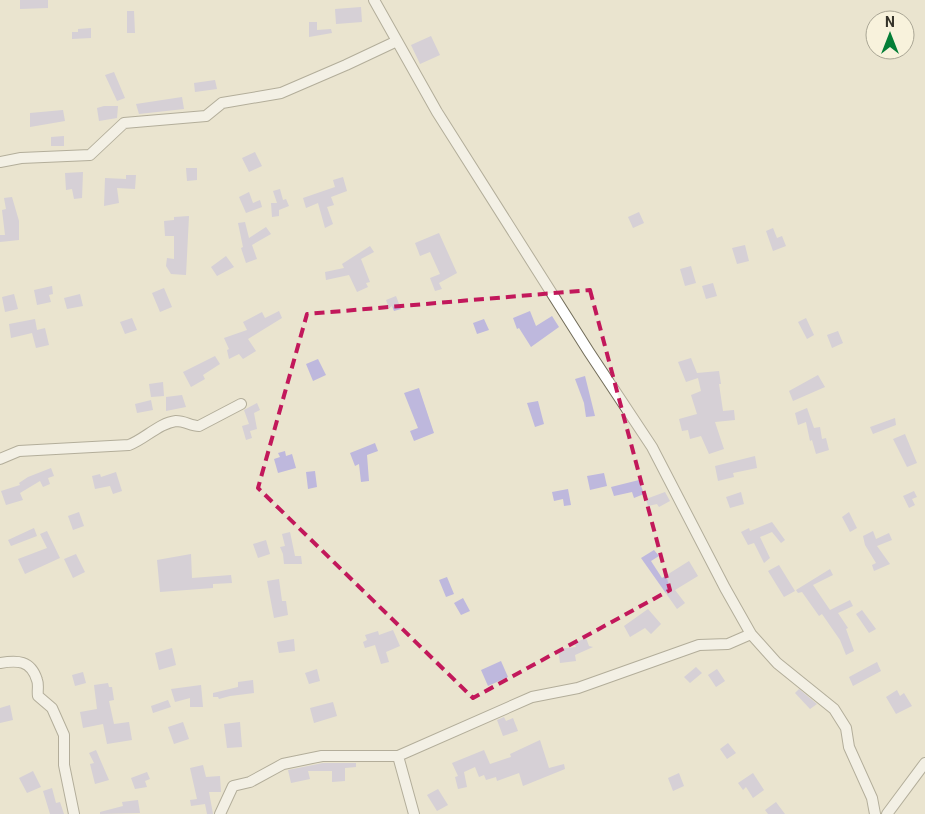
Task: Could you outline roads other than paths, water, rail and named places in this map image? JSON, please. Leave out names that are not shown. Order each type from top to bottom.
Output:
[{"type":"street","points":[[374,0],[442,120],[589,352],[652,447],[751,634],[777,663],[834,709],[846,728],[849,747],[872,798],[875,814]]},
{"type":"street","points":[[0,162],[21,158],[90,155],[124,123],[206,116],[222,104],[281,93],[396,41]]},
{"type":"street","points":[[0,459],[19,451],[129,444],[142,440],[163,424],[186,422],[199,426],[241,404]]},
{"type":"street","points":[[220,814],[233,786],[250,782],[283,764],[322,756],[398,756],[532,697],[578,688],[698,645],[728,644],[751,634]]},
{"type":"street","points":[[0,663],[17,660],[27,665],[37,679],[38,696],[52,708],[60,721],[64,735],[64,765],[74,814]]},
{"type":"street","points":[[398,756],[414,814]]},
{"type":"street","points":[[887,814],[925,762]]}]
